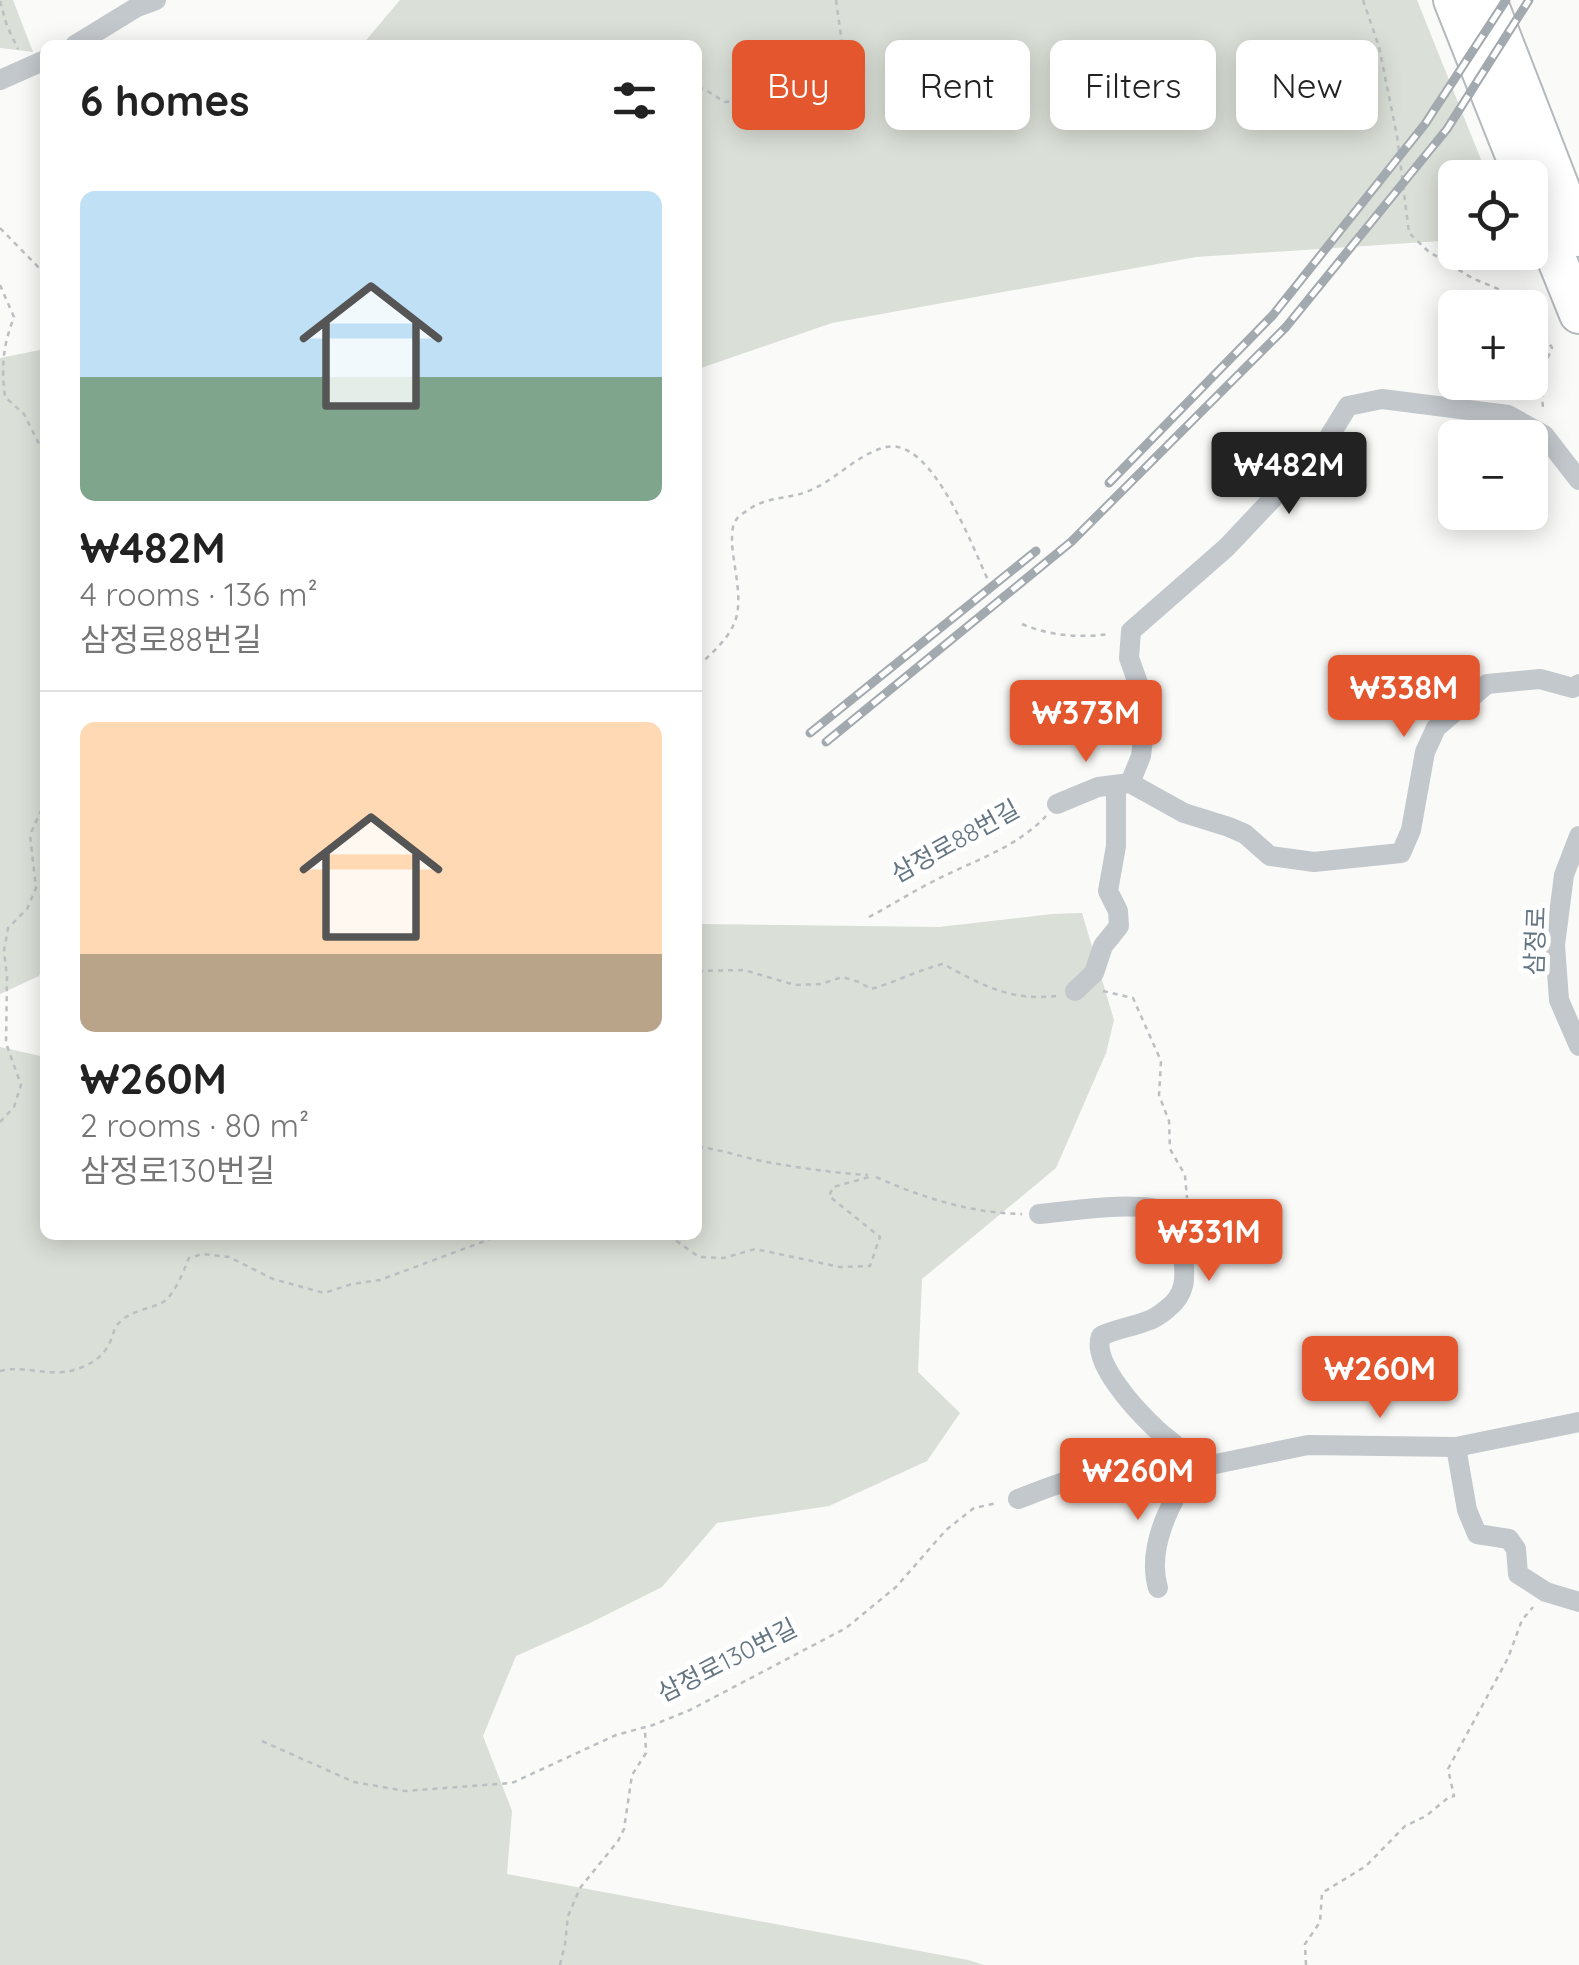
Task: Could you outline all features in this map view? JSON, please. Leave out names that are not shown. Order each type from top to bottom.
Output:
[{"type":"highway","points":[[1454,0],[1517,160]]},
{"type":"highway","points":[[1487,0],[1579,191]]},
{"type":"highway","points":[[1487,0],[1579,237]]},
{"type":"highway","points":[[1548,237],[1579,314]]},
{"type":"street","points":[[83,40],[156,0]]},
{"type":"street","points":[[0,80],[37,64]]},
{"type":"street","points":[[1074,991],[1094,973],[1103,946],[1119,926],[1118,911],[1108,891],[1123,784],[1141,756],[1147,708],[1129,658],[1131,631],[1311,466],[1348,406],[1382,399],[1516,420]]},
{"type":"street","points":[[1548,440],[1579,480]]},
{"type":"street","points":[[1123,784],[1184,813],[1244,834],[1270,856],[1314,862],[1401,853],[1412,830],[1425,752],[1436,728],[1487,684],[1540,679],[1573,688],[1579,684]]},
{"type":"street","name":"삼정로88번길","points":[[1057,804],[1098,787],[1123,784]]},
{"type":"street","name":"삼정로","points":[[1579,836],[1564,876],[1556,946],[1559,1000],[1579,1046]]},
{"type":"street","points":[[1039,1214],[1147,1208],[1168,1212],[1181,1220],[1186,1267],[1182,1294],[1151,1320],[1112,1331],[1101,1336],[1098,1344],[1102,1360],[1116,1383],[1152,1426],[1180,1450],[1191,1469]]},
{"type":"street","points":[[1158,1588],[1154,1558],[1159,1537],[1191,1469],[1308,1444],[1456,1447],[1579,1422]]},
{"type":"street","points":[[1456,1447],[1466,1510],[1477,1534],[1509,1540],[1516,1549],[1518,1574],[1546,1592],[1579,1602]]},
{"type":"street","points":[[1018,1499],[1060,1483],[1099,1475],[1142,1479],[1180,1489]]},
{"type":"path","points":[[0,0],[7,26],[37,64]]},
{"type":"path","points":[[702,88],[725,102],[792,103],[806,94],[838,68],[842,43],[836,0]]},
{"type":"path","points":[[1363,0],[1379,47],[1397,136],[1409,233],[1428,252],[1501,290]]},
{"type":"path","points":[[0,228],[40,269]]},
{"type":"path","points":[[0,285],[14,317],[1,370],[5,397],[24,414],[40,446]]},
{"type":"path","points":[[702,662],[734,624],[738,598],[732,534],[736,520],[770,498],[804,494],[857,459],[885,447],[899,446],[930,467],[988,580]]},
{"type":"path","points":[[1022,624],[1040,632],[1089,636],[1131,631]]},
{"type":"path","name":"삼정로88번길","points":[[869,917],[1007,847],[1038,825],[1057,804]]},
{"type":"path","points":[[0,1122],[14,1107],[21,1085],[6,1042],[4,952],[8,928],[27,909],[36,888],[30,835],[40,813]]},
{"type":"path","points":[[702,971],[744,970],[795,985],[842,978],[871,989],[944,964],[970,978],[1022,996],[1058,996],[1088,988],[1132,998],[1161,1062],[1159,1095],[1169,1121],[1170,1148],[1184,1175],[1184,1234]]},
{"type":"path","points":[[702,1148],[768,1162],[873,1176],[907,1191],[988,1213],[1039,1214]]},
{"type":"path","points":[[675,1240],[699,1257],[724,1258],[755,1249],[840,1267],[870,1266],[880,1238],[829,1196],[833,1187],[873,1176]]},
{"type":"path","points":[[0,1371],[10,1368],[66,1372],[89,1366],[107,1348],[118,1324],[141,1308],[164,1302],[189,1258],[203,1254],[229,1257],[274,1279],[324,1293],[380,1280],[488,1240]]},
{"type":"path","name":"삼정로130번길","points":[[262,1741],[354,1782],[405,1791],[512,1783],[616,1735],[690,1710],[846,1628],[896,1587],[946,1530],[974,1508],[1018,1499]]},
{"type":"path","points":[[1306,1965],[1305,1944],[1320,1922],[1322,1893],[1366,1866],[1405,1826],[1454,1796],[1448,1769],[1508,1658],[1522,1620],[1546,1592]]},
{"type":"path","points":[[560,1965],[568,1916],[580,1888],[624,1829],[632,1776],[646,1752],[645,1728]]},
{"type":"shaded area","points":[[0,0],[13,0],[33,52],[0,48]]},
{"type":"shaded area","points":[[400,0],[1417,0],[1481,160],[1438,160],[1438,241],[1196,257],[832,323],[702,368],[702,40],[366,40]]},
{"type":"shaded area","points":[[40,350],[40,974],[0,994],[0,358]]},
{"type":"shaded area","points":[[1082,913],[1114,1020],[1106,1053],[1056,1168],[922,1279],[918,1372],[960,1413],[927,1461],[829,1506],[717,1523],[662,1587],[516,1656],[483,1736],[512,1811],[507,1874],[984,1965],[0,1965],[0,1047],[40,1056],[40,1240],[702,1240],[702,924],[939,927]]},
{"type":"railway","points":[[1109,483],[1273,315],[1425,124],[1506,0]]},
{"type":"railway","points":[[826,742],[1071,542],[1286,327],[1447,129],[1529,0]]},
{"type":"railway","points":[[810,733],[1036,551]]}]
